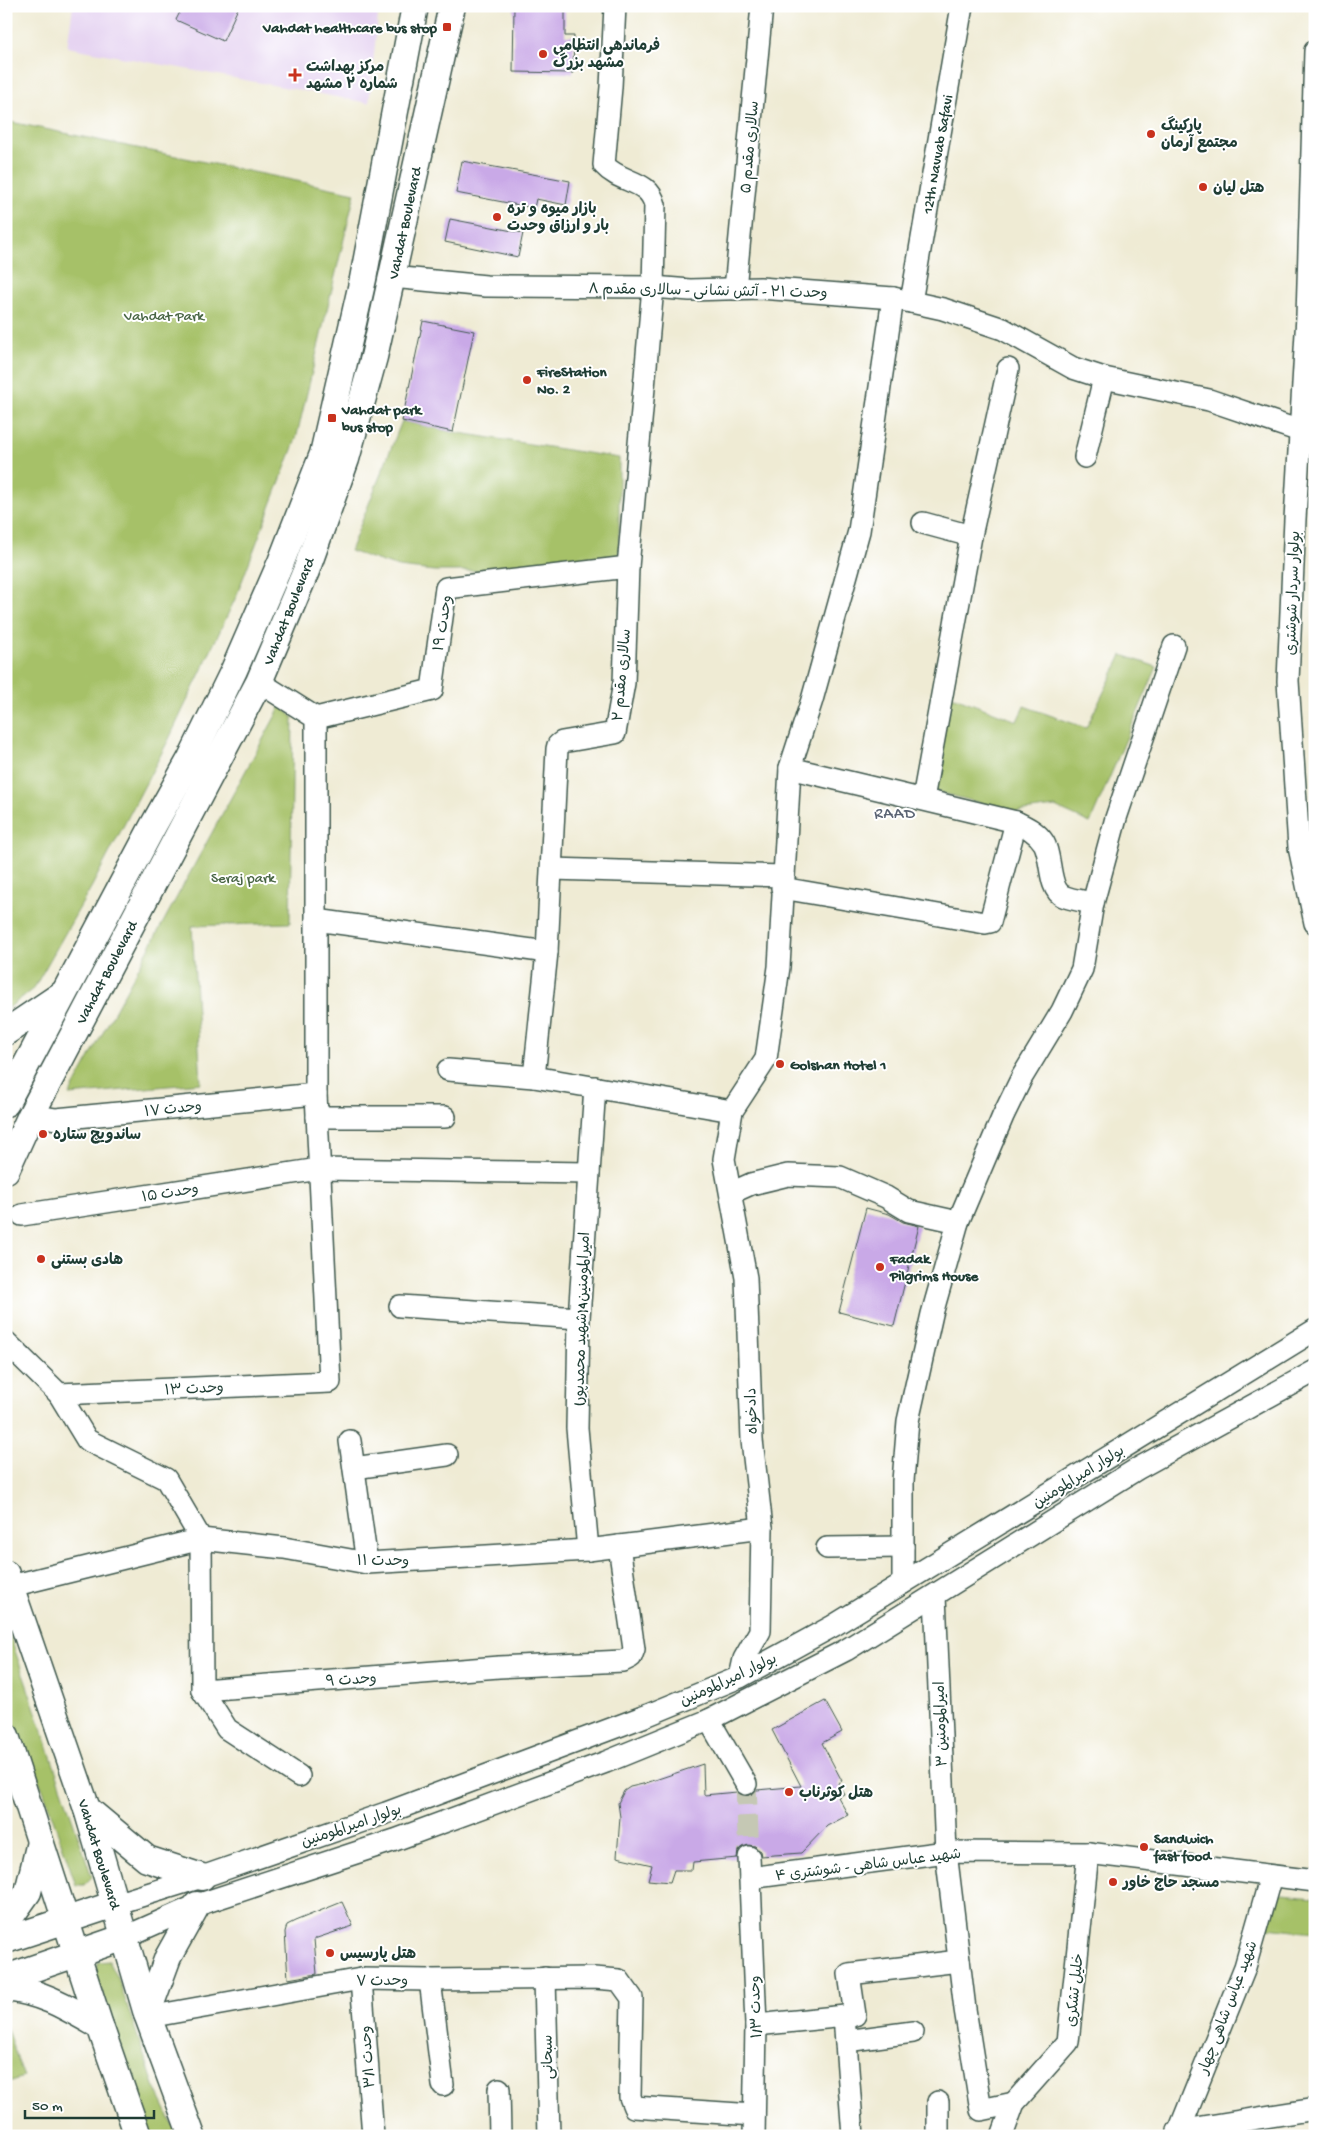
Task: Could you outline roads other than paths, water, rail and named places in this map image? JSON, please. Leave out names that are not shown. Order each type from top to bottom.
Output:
[{"type":"main road","name":"Vahdat Boulevard","points":[[7,1098],[191,758],[234,670],[281,562],[323,454],[363,279],[415,6]]},
{"type":"main road","name":"Vahdat Boulevard","points":[[6,1170],[31,1116],[259,682],[306,571],[346,459],[374,357],[452,6]]},
{"type":"main road","points":[[6,1032],[64,993]]},
{"type":"main road","points":[[6,1127],[31,1116],[7,1098]]},
{"type":"main road","name":"Vahdat Boulevard","points":[[8,1580],[87,1809],[148,2016],[192,2136]]},
{"type":"main road","points":[[6,1736],[100,2026],[138,2136]]},
{"type":"main road","points":[[87,1809],[147,1859],[202,1877]]},
{"type":"main road","points":[[6,1923],[28,1892],[40,1842]]},
{"type":"main road","points":[[6,1940],[115,1904]]},
{"type":"main road","points":[[148,2016],[168,1956],[197,1905]]},
{"type":"main road","points":[[6,1978],[125,1937]]},
{"type":"main road","points":[[6,1988],[25,1990],[51,1998],[100,2026]]},
{"type":"street","name":"سالاری مقدم ۲","points":[[534,1077],[547,952],[558,745],[562,742],[612,733],[616,730],[624,683],[628,567],[653,287],[655,205],[653,195],[648,189],[611,173],[604,165],[611,87],[615,6]]},
{"type":"street","name":"سالاری مقدم ۵","points":[[735,289],[762,6]]},
{"type":"street","name":"12th Navvab Safavi","points":[[732,1111],[766,1060],[779,967],[782,882],[790,768],[812,700],[859,531],[902,300],[962,6]]},
{"type":"street","name":"بولوار سردار شوشتری","points":[[1315,51],[1307,316],[1288,681],[1299,847],[1315,923]]},
{"type":"street","name":"وحدت ۲۱ - آتش نشانی - سالاری مقدم ۸","points":[[392,277],[486,286],[653,287],[690,290],[760,288],[902,300],[943,309],[1004,329],[1073,368],[1104,378],[1209,400],[1300,431]]},
{"type":"street","points":[[923,799],[971,536],[1008,369]]},
{"type":"street","points":[[1085,457],[1104,378]]},
{"type":"street","points":[[923,523],[971,536]]},
{"type":"street","name":"وحدت ۱۹","points":[[316,718],[432,690],[446,588],[628,567]]},
{"type":"street","points":[[903,1583],[903,1481],[908,1420],[932,1314],[958,1222],[1003,1116],[1022,1077],[1062,1011],[1082,968],[1093,904],[1116,818],[1174,646]]},
{"type":"street","points":[[259,682],[316,718],[316,1094],[319,1169]]},
{"type":"street","points":[[790,768],[1016,822],[1033,830],[1044,843],[1050,860],[1054,888],[1062,896],[1093,904]]},
{"type":"street","points":[[552,869],[782,882],[985,923],[990,922],[1016,822]]},
{"type":"street","points":[[316,920],[547,952]]},
{"type":"street","points":[[448,1070],[534,1077],[732,1111]]},
{"type":"street","name":"امیرالمومنین4(شهید محمدپور)","points":[[588,1550],[577,1428],[579,1318],[596,1087]]},
{"type":"street","name":"وحدت ۱۷","points":[[31,1116],[56,1119],[316,1094]]},
{"type":"street","name":"دادخواه","points":[[732,1111],[724,1159],[746,1278],[752,1440],[762,1528],[760,1631]]},
{"type":"street","points":[[317,1117],[445,1117]]},
{"type":"street","name":"وحدت ۱۵","points":[[22,1215],[319,1169],[589,1173]]},
{"type":"street","name":"وحدت ۱۳","points":[[59,1394],[330,1382],[319,1169]]},
{"type":"street","points":[[731,1193],[751,1184],[788,1175],[840,1177],[886,1197],[909,1211],[958,1222]]},
{"type":"street","points":[[400,1306],[579,1318]]},
{"type":"street","name":"بولوار امیرالمومنین","points":[[115,1904],[202,1877],[386,1814],[648,1715],[740,1677],[833,1626],[1315,1330]]},
{"type":"street","points":[[6,1342],[59,1394],[86,1440],[166,1479],[201,1539],[202,1690],[228,1729],[299,1776]]},
{"type":"street","name":"بولوار امیرالمومنین","points":[[125,1937],[197,1905],[395,1840],[606,1762],[709,1720],[846,1650],[1136,1469],[1315,1371]]},
{"type":"street","points":[[350,1441],[367,1564]]},
{"type":"street","points":[[354,1468],[447,1455]]},
{"type":"street","name":"وحدت ۱۱","points":[[8,1580],[201,1539],[284,1548],[367,1564],[588,1550],[762,1528]]},
{"type":"street","name":"وحدت ۹","points":[[202,1690],[499,1667],[623,1661],[631,1657],[634,1649],[619,1546]]},
{"type":"street","points":[[827,1548],[903,1547]]},
{"type":"street","name":"امیرالمومنین ۳","points":[[935,1596],[946,1852],[980,2110],[1014,2104]]},
{"type":"street","points":[[740,1677],[744,1659],[760,1631],[774,1645],[801,1644]]},
{"type":"street","points":[[709,1720],[746,1784]]},
{"type":"street","name":"شهید عباس شاهی - شوشتری ۴","points":[[749,1868],[946,1852],[1088,1853],[1315,1881]]},
{"type":"street","name":"خلیل تشکری","points":[[1002,2136],[1014,2104],[1068,2042],[1088,1853]]},
{"type":"street","name":"وحدت ۱/۳","points":[[749,1868],[756,2025],[754,2125]]},
{"type":"street","name":"شهید عباس شاهی چهار","points":[[1177,2133],[1245,1967],[1271,1876]]},
{"type":"street","points":[[756,2025],[855,2015],[849,1974],[959,1961]]},
{"type":"street","name":"وحدت ۷","points":[[148,2016],[361,1979],[545,1978],[619,1980],[632,1998],[630,2097],[634,2107],[754,2125]]},
{"type":"street","name":"سبحانی","points":[[545,1978],[549,2136]]},
{"type":"street","name":"وحدت ۳/۱","points":[[361,1979],[373,2136]]},
{"type":"street","points":[[430,1980],[444,2085]]},
{"type":"street","points":[[844,2016],[853,2136]]},
{"type":"street","points":[[846,2041],[913,2032]]},
{"type":"street","points":[[499,2089],[500,2136]]},
{"type":"street","points":[[938,2102],[938,2136]]},
{"type":"street","points":[[1177,2133],[1315,2109]]},
{"type":"tunnel","points":[[746,1784],[749,1857]]},
{"type":"place","name":"Vahdat healthcare bus stop","points":[[447,27]]},
{"type":"place","name":"فرماندهی انتظامی مشهد بزرگ","points":[[543,54]]},
{"type":"place","name":"مرکز بهداشت شماره ۲ مشهد","points":[[295,75]]},
{"type":"place","name":"پارکینگ مجتمع آرمان","points":[[1151,134]]},
{"type":"place","name":"هتل لیان","points":[[1203,187]]},
{"type":"place","name":"بازار میوه و تره بار و ارزاق وحدت","points":[[497,217]]},
{"type":"place","name":"FireStation No. 2","points":[[527,380]]},
{"type":"place","name":"Vahdat park bus stop","points":[[332,418]]},
{"type":"place","name":"Golshan Hotel 1","points":[[780,1064]]},
{"type":"place","name":"ساندویچ ستاره","points":[[43,1134]]},
{"type":"place","name":"هادی بستنی","points":[[41,1259]]},
{"type":"place","name":"Fadak Pilgrims House","points":[[880,1267]]},
{"type":"place","name":"هتل کوثرناب","points":[[789,1792]]},
{"type":"place","name":"Sandwich fast food","points":[[1144,1847]]},
{"type":"place","name":"مسجد حاج خاور","points":[[1113,1882]]},
{"type":"place","name":"هتل پارسیس","points":[[330,1953]]},
{"type":"district","name":"RAAD","points":[[895,812]]},
{"type":"park label","name":"Vahdat Park","points":[[164,315]]},
{"type":"park label","name":"Seraj park","points":[[243,877]]}]
